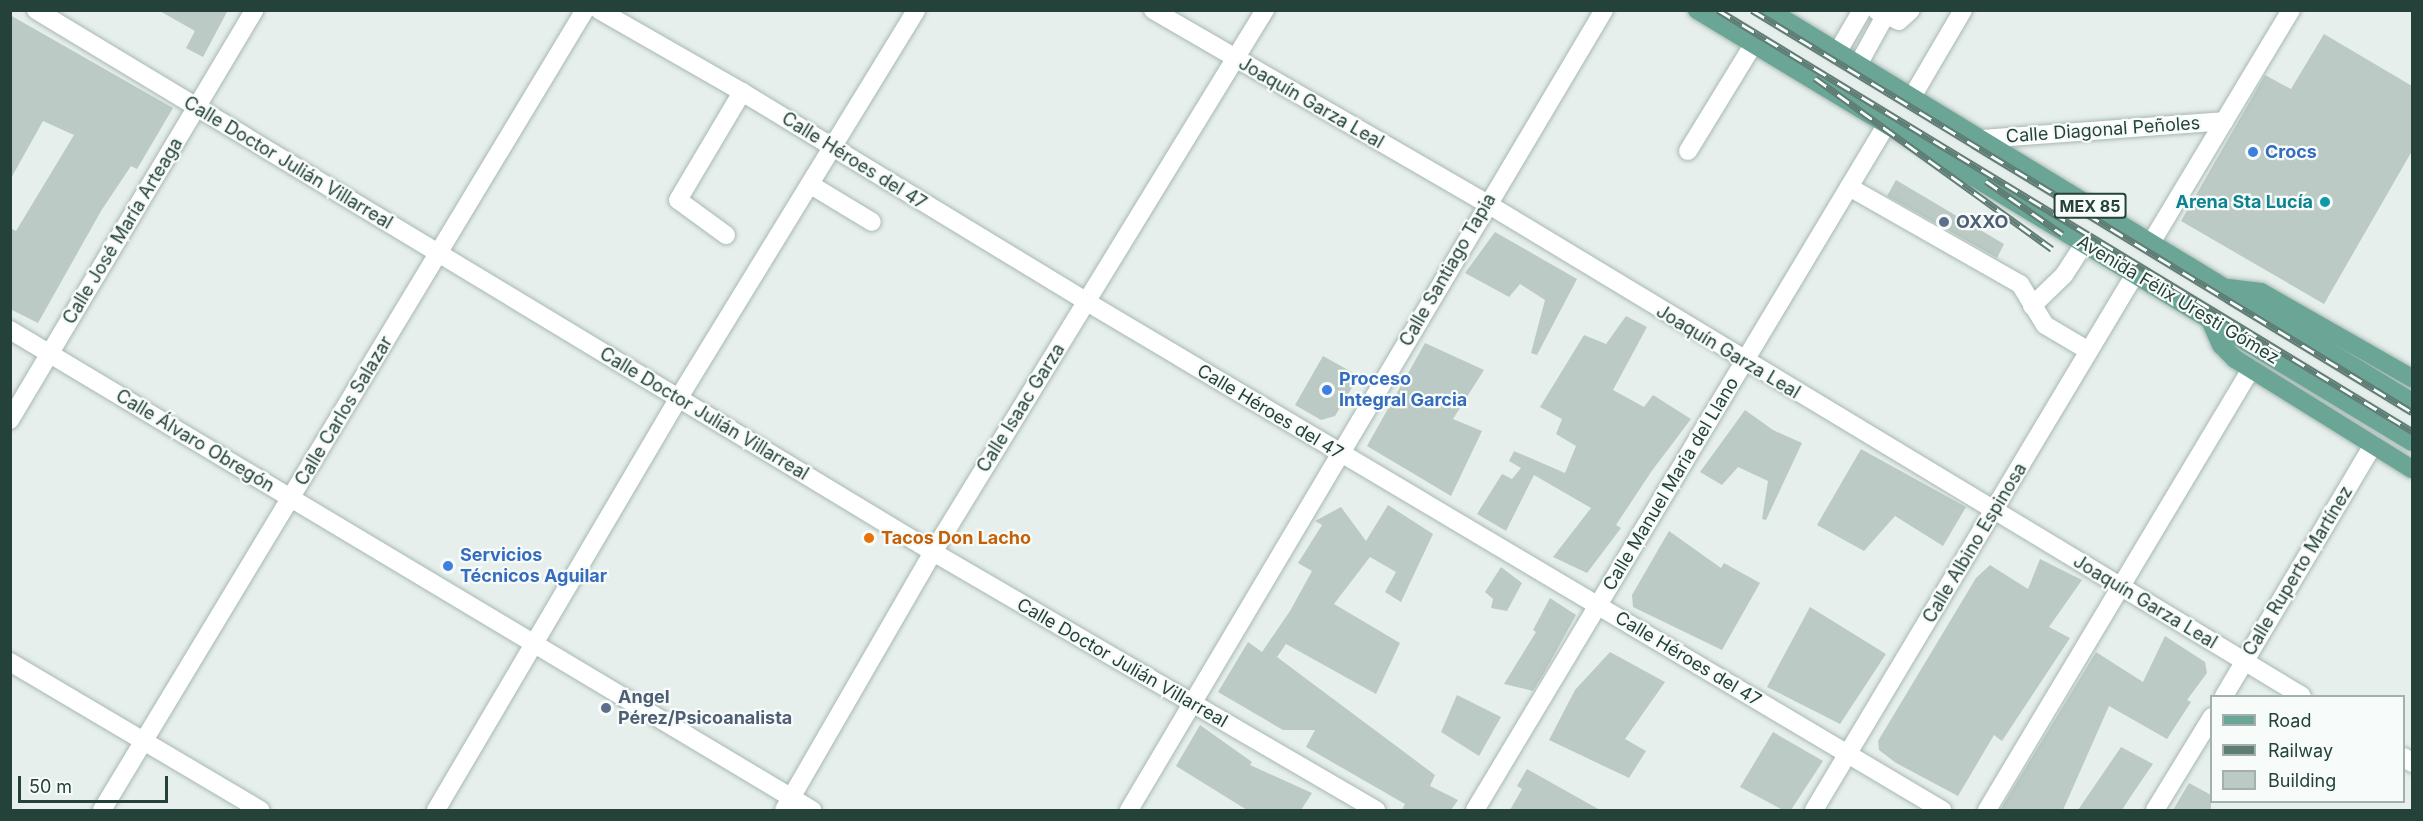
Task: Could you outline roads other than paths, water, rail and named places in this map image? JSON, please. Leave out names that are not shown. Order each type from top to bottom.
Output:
[{"type":"main road","name":"Avenida Félix Uresti Gómez","points":[[1697,10],[1885,127],[2209,318],[2412,442]]},
{"type":"main road","name":"Avenida Félix Uresti Gómez","points":[[1769,10],[2412,402]]},
{"type":"main road","points":[[2224,288],[2261,292],[2411,374]]},
{"type":"main road","points":[[2209,318],[2221,345],[2251,369],[2412,469]]},
{"type":"street","name":"Calle Doctor Julián Villarreal","points":[[36,10],[933,552],[1192,705],[1376,810]]},
{"type":"street","name":"Calle José María Arteaga","points":[[10,420],[254,10]]},
{"type":"street","name":"Calle Carlos Salazar","points":[[102,810],[585,10]]},
{"type":"street","name":"Calle Héroes del 47","points":[[599,10],[742,92],[1341,455],[1942,810]]},
{"type":"street","points":[[436,810],[536,646],[678,399],[916,10]]},
{"type":"street","name":"Joaquín Garza Leal","points":[[1153,10],[1234,60],[1486,203],[1744,362],[2300,695]]},
{"type":"street","name":"Calle Isaac Garza","points":[[788,804],[933,552],[1265,10]]},
{"type":"street","name":"Calle Santiago Tapia","points":[[1129,810],[1341,455],[1486,203],[1604,10]]},
{"type":"street","points":[[1838,53],[1862,10]]},
{"type":"street","points":[[1858,65],[1880,14],[1899,21],[1911,10]]},
{"type":"street","points":[[1912,97],[1963,10]]},
{"type":"street","points":[[2151,243],[2291,10]]},
{"type":"street","points":[[1688,151],[1753,45]]},
{"type":"street","points":[[726,235],[678,200],[742,92]]},
{"type":"street","name":"Calle Diagonal Peñoles","points":[[1981,139],[2129,131],[2224,121]]},
{"type":"street","name":"Calle Manuel Maria del Llano","points":[[1474,810],[1885,127]]},
{"type":"street","points":[[811,185],[872,222]]},
{"type":"street","points":[[1849,187],[2020,284],[2045,325],[2089,351]]},
{"type":"street","points":[[2032,306],[2064,275],[2084,244]]},
{"type":"street","name":"Calle Albino Espinosa","points":[[1814,810],[2135,274]]},
{"type":"street","name":"Calle Álvaro Obregón","points":[[10,330],[536,646],[788,804],[812,810]]},
{"type":"street","points":[[1987,810],[2251,369]]},
{"type":"street","name":"Calle Ruperto Martínez","points":[[2225,695],[2373,445]]},
{"type":"street","points":[[10,662],[143,743],[260,810]]},
{"type":"street","points":[[2155,810],[2210,719]]},
{"type":"railway","points":[[1718,10],[2412,431]]},
{"type":"railway","points":[[1752,10],[2412,412]]},
{"type":"railway","points":[[1815,78],[2052,249]]},
{"type":"railway","points":[[1986,181],[2062,234]]},
{"type":"place","name":"Crocs","points":[[2253,152]]},
{"type":"place","name":"Arena Sta Lucía","points":[[2325,202]]},
{"type":"place","name":"OXXO","points":[[1944,222]]},
{"type":"place","name":"Proceso Integral Garcia","points":[[1327,390]]},
{"type":"place","name":"Tacos Don Lacho","points":[[869,538]]},
{"type":"place","name":"Servicios Técnicos Aguilar","points":[[448,566]]},
{"type":"place","name":"Angel Pérez/Psicoanalista","points":[[606,708]]}]
